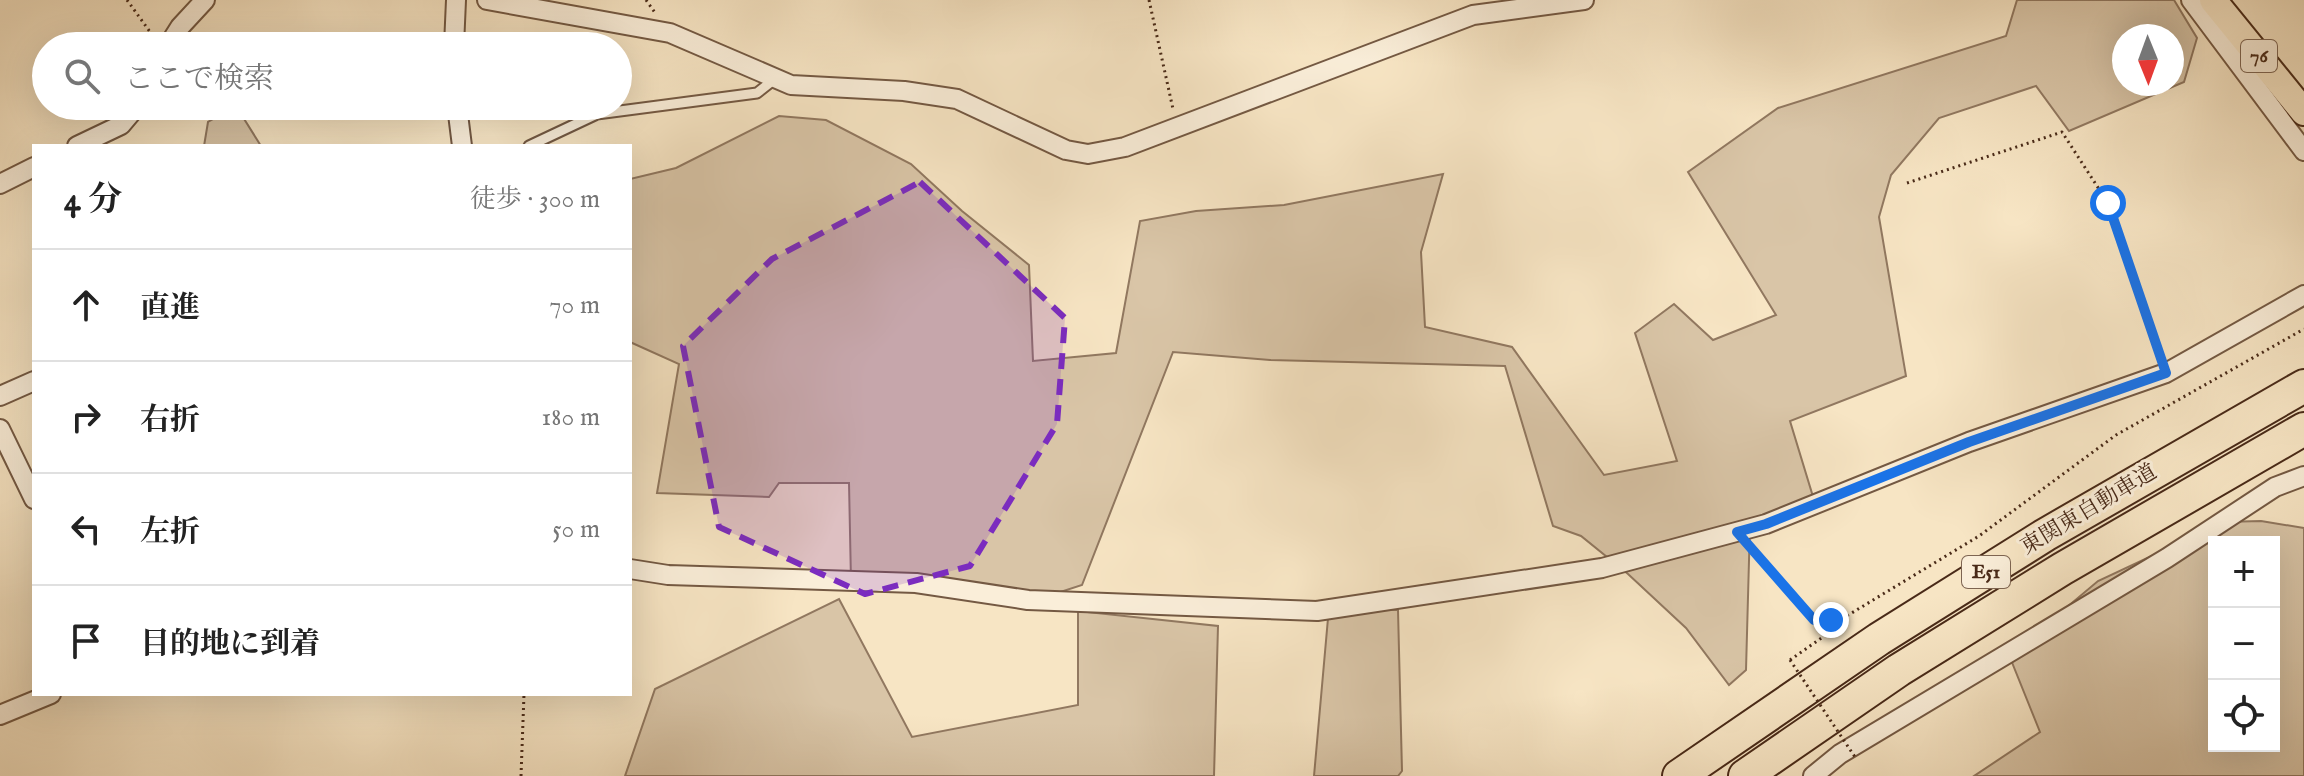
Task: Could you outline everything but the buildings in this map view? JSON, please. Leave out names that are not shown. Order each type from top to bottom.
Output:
[{"type":"highway","name":"東関東自動車道","points":[[1679,776],[1879,639],[2019,551],[2216,434],[2304,386]]},
{"type":"highway","name":"東関東自動車道","points":[[1745,776],[1899,670],[2037,585],[2304,429]]},
{"type":"main road","name":"76","points":[[2213,0],[2304,112]]},
{"type":"street","points":[[177,32],[205,0]]},
{"type":"street","points":[[455,32],[456,0]]},
{"type":"street","points":[[487,0],[670,33],[791,85],[904,91],[957,99],[1066,150],[1088,154],[1125,147],[1178,128],[1473,15],[1584,0]]},
{"type":"street","points":[[2191,0],[2304,151]]},
{"type":"street","points":[[81,144],[125,120]]},
{"type":"street","points":[[459,120],[462,144]]},
{"type":"street","points":[[0,184],[32,168]]},
{"type":"street","points":[[632,569],[668,575],[916,583],[1028,600],[1317,611],[1602,568],[1766,524],[1969,442],[2166,373],[2304,295]]},
{"type":"street","points":[[0,396],[32,382]]},
{"type":"street","points":[[0,429],[32,495]]},
{"type":"street","points":[[1813,776],[1840,754],[2167,558],[2275,487],[2304,476]]},
{"type":"street","points":[[0,715],[46,696]]},
{"type":"lane","points":[[632,109],[757,93],[776,78]]},
{"type":"lane","points":[[533,144],[584,120]]},
{"type":"path","points":[[127,0],[150,32]]},
{"type":"path","points":[[1149,0],[1178,128]]},
{"type":"path","points":[[1907,183],[2062,132],[2108,203],[2166,373]]},
{"type":"path","points":[[1737,532],[1814,620],[1845,617],[1979,536],[2116,435],[2304,329]]},
{"type":"path","points":[[1837,619],[1830,632],[1790,660],[1855,757]]},
{"type":"path","points":[[521,776],[524,696]]},
{"type":"highlighted area","points":[[920,182],[1065,318],[1057,424],[970,566],[865,594],[719,527],[683,346],[772,259]]},
{"type":"shaded area","points":[[2017,0],[2174,0],[2197,38],[2184,82],[2184,24],[2112,24],[2112,96],[2151,96],[2069,131],[2036,86],[1939,118],[1891,175],[1879,217],[1906,376],[1790,421],[1814,500],[1750,524],[1746,670],[1729,685],[1686,628],[1628,574],[1581,536],[1553,526],[1505,366],[1270,360],[1173,352],[1082,585],[1042,598],[851,581],[849,483],[779,483],[769,497],[657,493],[679,364],[632,343],[632,179],[676,168],[779,116],[826,120],[911,164],[962,211],[1029,265],[1033,361],[1116,353],[1140,221],[1196,211],[1284,205],[1443,174],[1421,252],[1425,327],[1512,347],[1604,475],[1677,461],[1635,333],[1674,304],[1713,340],[1776,315],[1688,172],[1778,108],[2006,36]]},
{"type":"shaded area","points":[[245,120],[260,144],[204,144],[208,122]]},
{"type":"shaded area","points":[[2261,521],[2304,528],[2304,776],[1974,776],[2040,732],[2007,650],[2035,634],[2098,581],[2224,522]]},
{"type":"shaded area","points":[[839,599],[912,737],[1078,705],[1078,611],[1218,626],[1214,776],[625,776],[655,689]]},
{"type":"shaded area","points":[[1329,607],[1398,610],[1402,771],[1398,776],[1314,776]]},
{"type":"route","points":[[1831,620],[1814,620],[1737,532],[1766,524],[1969,442],[2166,373],[2108,203]]}]
